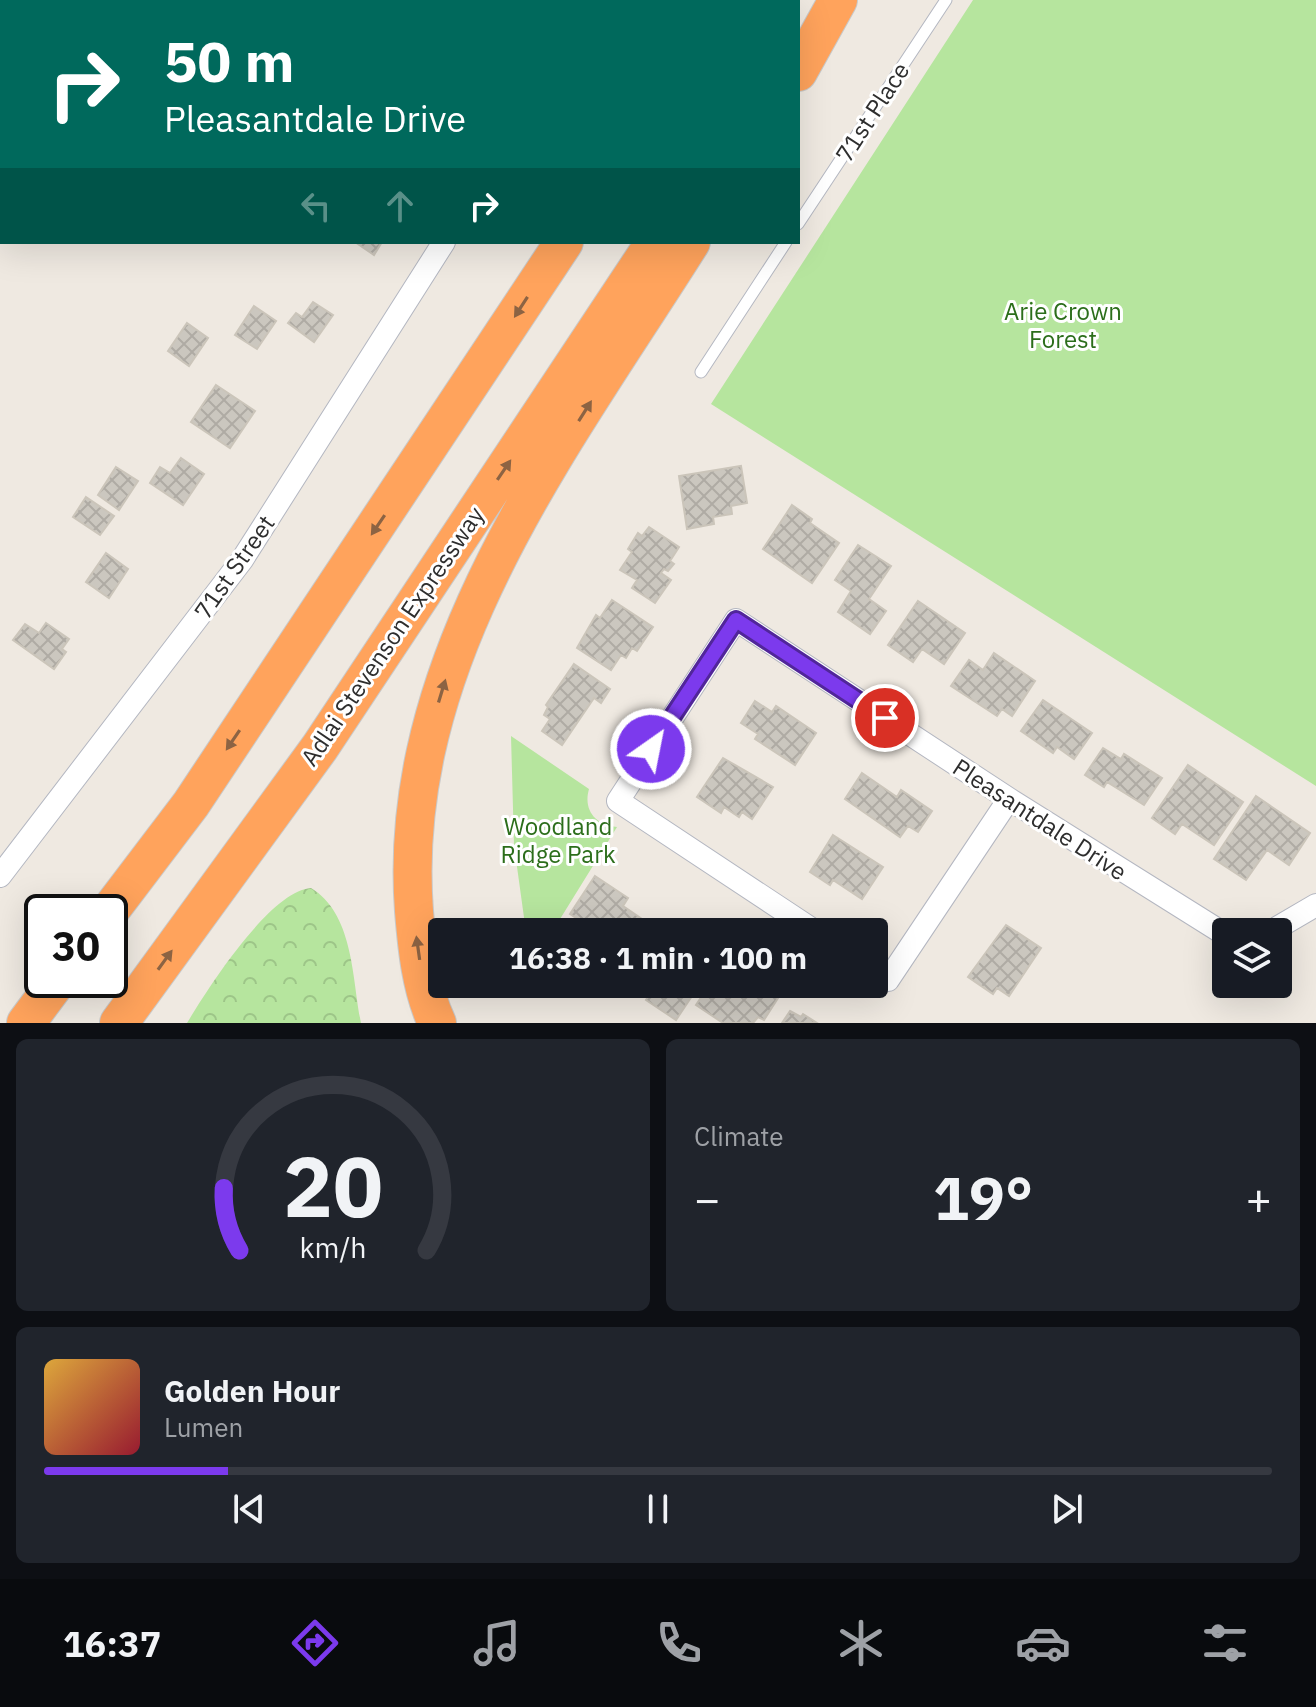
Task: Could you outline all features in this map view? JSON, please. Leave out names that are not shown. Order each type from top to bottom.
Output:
[{"type":"highway","points":[[800,21],[814,0]]},
{"type":"highway","points":[[800,68],[838,0]]},
{"type":"highway","points":[[123,894],[191,804],[563,244]]},
{"type":"highway","name":"Adlai Stevenson Expressway","points":[[119,1023],[320,747],[654,244]]},
{"type":"highway","points":[[437,1023],[417,952],[412,878],[432,723],[454,653],[505,541],[690,244]]},
{"type":"highway","points":[[26,1023],[45,998]]},
{"type":"street","name":"71st Street","points":[[0,876],[242,560],[443,244]]},
{"type":"street","name":"Pleasantdale Drive","points":[[795,918],[618,801],[736,620],[1009,799],[1212,926]]},
{"type":"street","points":[[888,980],[1009,799]]},
{"type":"street","points":[[1292,919],[1316,905]]},
{"type":"lane","name":"71st Place","points":[[800,221],[946,0]]},
{"type":"lane","points":[[701,372],[785,244]]},
{"type":"green space","name":"Arie Crown Forest","points":[[973,0],[1316,0],[1316,786],[711,404]]},
{"type":"green space","name":"Woodland Ridge Park","points":[[511,736],[589,789],[588,804],[592,815],[602,823],[617,827],[561,918],[524,918],[514,845]]},
{"type":"green space","points":[[311,888],[325,899],[343,931],[353,968],[361,1023],[187,1023],[209,988],[259,923],[277,905],[295,893]]},
{"type":"building","points":[[358,244],[381,244],[374,255]]},
{"type":"building","points":[[313,302],[333,315],[314,342],[288,323],[296,313],[302,317]]},
{"type":"building","points":[[254,306],[276,321],[257,349],[235,335]]},
{"type":"building","points":[[187,323],[208,338],[189,366],[168,351]]},
{"type":"building","points":[[216,385],[255,411],[230,448],[191,422]]},
{"type":"building","points":[[181,458],[204,474],[183,505],[150,483],[160,467],[170,473]]},
{"type":"building","points":[[741,466],[747,503],[731,506],[732,514],[713,517],[714,524],[687,529],[679,476]]},
{"type":"building","points":[[116,467],[138,481],[119,510],[98,495]]},
{"type":"building","points":[[86,497],[114,516],[100,535],[73,517]]},
{"type":"building","points":[[792,505],[812,519],[810,523],[839,543],[812,583],[763,549]]},
{"type":"building","points":[[649,527],[679,547],[670,561],[674,564],[661,573],[671,580],[655,603],[632,588],[637,580],[620,570],[632,552],[628,549],[638,533],[642,536]]},
{"type":"building","points":[[858,545],[891,566],[869,599],[886,611],[870,634],[838,612],[851,591],[835,580]]},
{"type":"building","points":[[106,553],[128,569],[109,598],[86,582]]},
{"type":"building","points":[[612,600],[653,627],[637,651],[632,648],[626,658],[621,655],[611,670],[577,648],[596,615],[600,618]]},
{"type":"building","points":[[918,601],[965,633],[944,664],[922,649],[913,662],[888,645]]},
{"type":"building","points":[[46,623],[69,639],[62,649],[66,652],[54,669],[13,640],[25,624],[39,633]]},
{"type":"building","points":[[994,653],[1035,681],[1012,716],[1002,709],[997,716],[951,686],[969,660],[983,670]]},
{"type":"building","points":[[574,664],[610,689],[601,703],[594,698],[562,745],[542,731],[550,719],[544,715],[546,705]]},
{"type":"building","points":[[1043,700],[1092,733],[1074,759],[1057,747],[1053,753],[1021,731]]},
{"type":"building","points":[[755,701],[772,712],[776,706],[816,733],[795,765],[755,739],[758,734],[741,723]]},
{"type":"building","points":[[1103,748],[1121,759],[1124,754],[1162,778],[1144,805],[1107,782],[1104,787],[1085,775]]},
{"type":"building","points":[[723,758],[773,787],[752,819],[742,812],[739,817],[724,807],[721,813],[697,797]]},
{"type":"building","points":[[1188,765],[1243,802],[1214,845],[1182,824],[1175,834],[1152,818]]},
{"type":"building","points":[[862,773],[897,797],[901,790],[932,811],[918,832],[908,826],[900,837],[845,799]]},
{"type":"building","points":[[1256,796],[1310,833],[1289,865],[1267,850],[1246,880],[1214,859]]},
{"type":"building","points":[[833,835],[883,867],[862,899],[833,880],[830,885],[810,872]]},
{"type":"building","points":[[595,876],[628,898],[623,906],[641,918],[576,918],[570,914]]},
{"type":"building","points":[[1006,925],[1041,948],[1009,996],[997,988],[993,994],[968,977]]},
{"type":"building","points":[[647,998],[691,998],[676,1020]]},
{"type":"building","points":[[701,998],[778,998],[764,1020],[758,1017],[753,1023],[723,1023],[696,1005]]},
{"type":"building","points":[[790,1011],[801,1017],[803,1014],[817,1023],[782,1023]]},
{"type":"route","points":[[651,749],[736,620],[885,718]]}]
